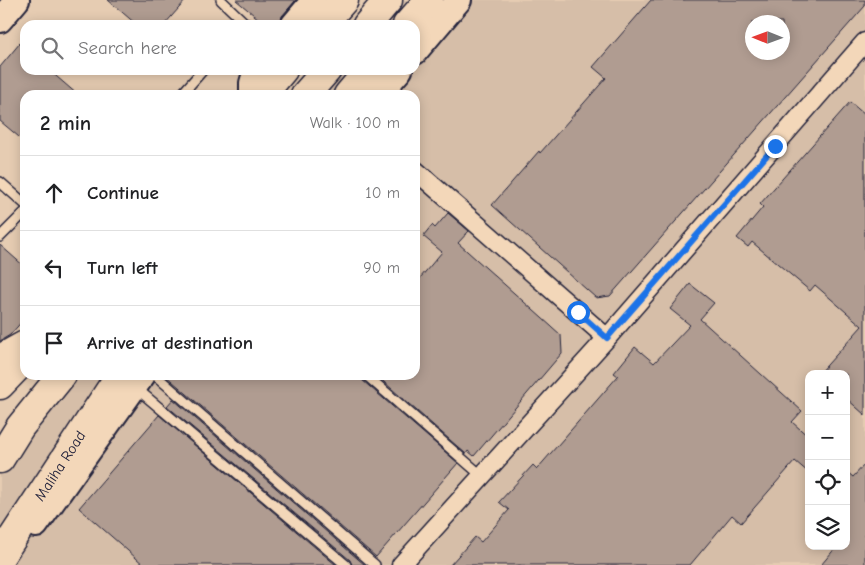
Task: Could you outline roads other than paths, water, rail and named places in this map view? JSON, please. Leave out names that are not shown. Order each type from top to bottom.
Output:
[{"type":"main road","points":[[326,20],[344,0]]},
{"type":"main road","points":[[371,20],[388,0]]},
{"type":"main road","points":[[411,20],[429,0]]},
{"type":"main road","points":[[266,90],[279,75]]},
{"type":"main road","points":[[310,90],[323,75]]},
{"type":"main road","points":[[352,90],[365,75]]},
{"type":"main road","points":[[0,359],[20,348]]},
{"type":"main road","points":[[0,384],[20,363]]},
{"type":"main road","points":[[0,459],[20,427],[58,380]]},
{"type":"main road","name":"Maliha Road","points":[[0,557],[132,380]]},
{"type":"street","points":[[0,20],[17,0]]},
{"type":"street","points":[[297,20],[314,0]]},
{"type":"street","points":[[420,46],[459,0]]},
{"type":"street","points":[[401,565],[607,338],[865,42]]},
{"type":"street","points":[[252,90],[254,75]]},
{"type":"street","points":[[382,90],[396,75]]},
{"type":"street","points":[[420,174],[607,338]]},
{"type":"street","points":[[7,565],[132,380]]},
{"type":"lane","points":[[221,0],[241,20]]},
{"type":"lane","points":[[185,90],[199,75]]},
{"type":"lane","points":[[0,182],[20,200]]},
{"type":"lane","points":[[0,238],[20,217]]},
{"type":"lane","points":[[134,380],[346,565]]},
{"type":"lane","points":[[161,380],[374,565]]},
{"type":"lane","points":[[372,380],[482,476]]}]
